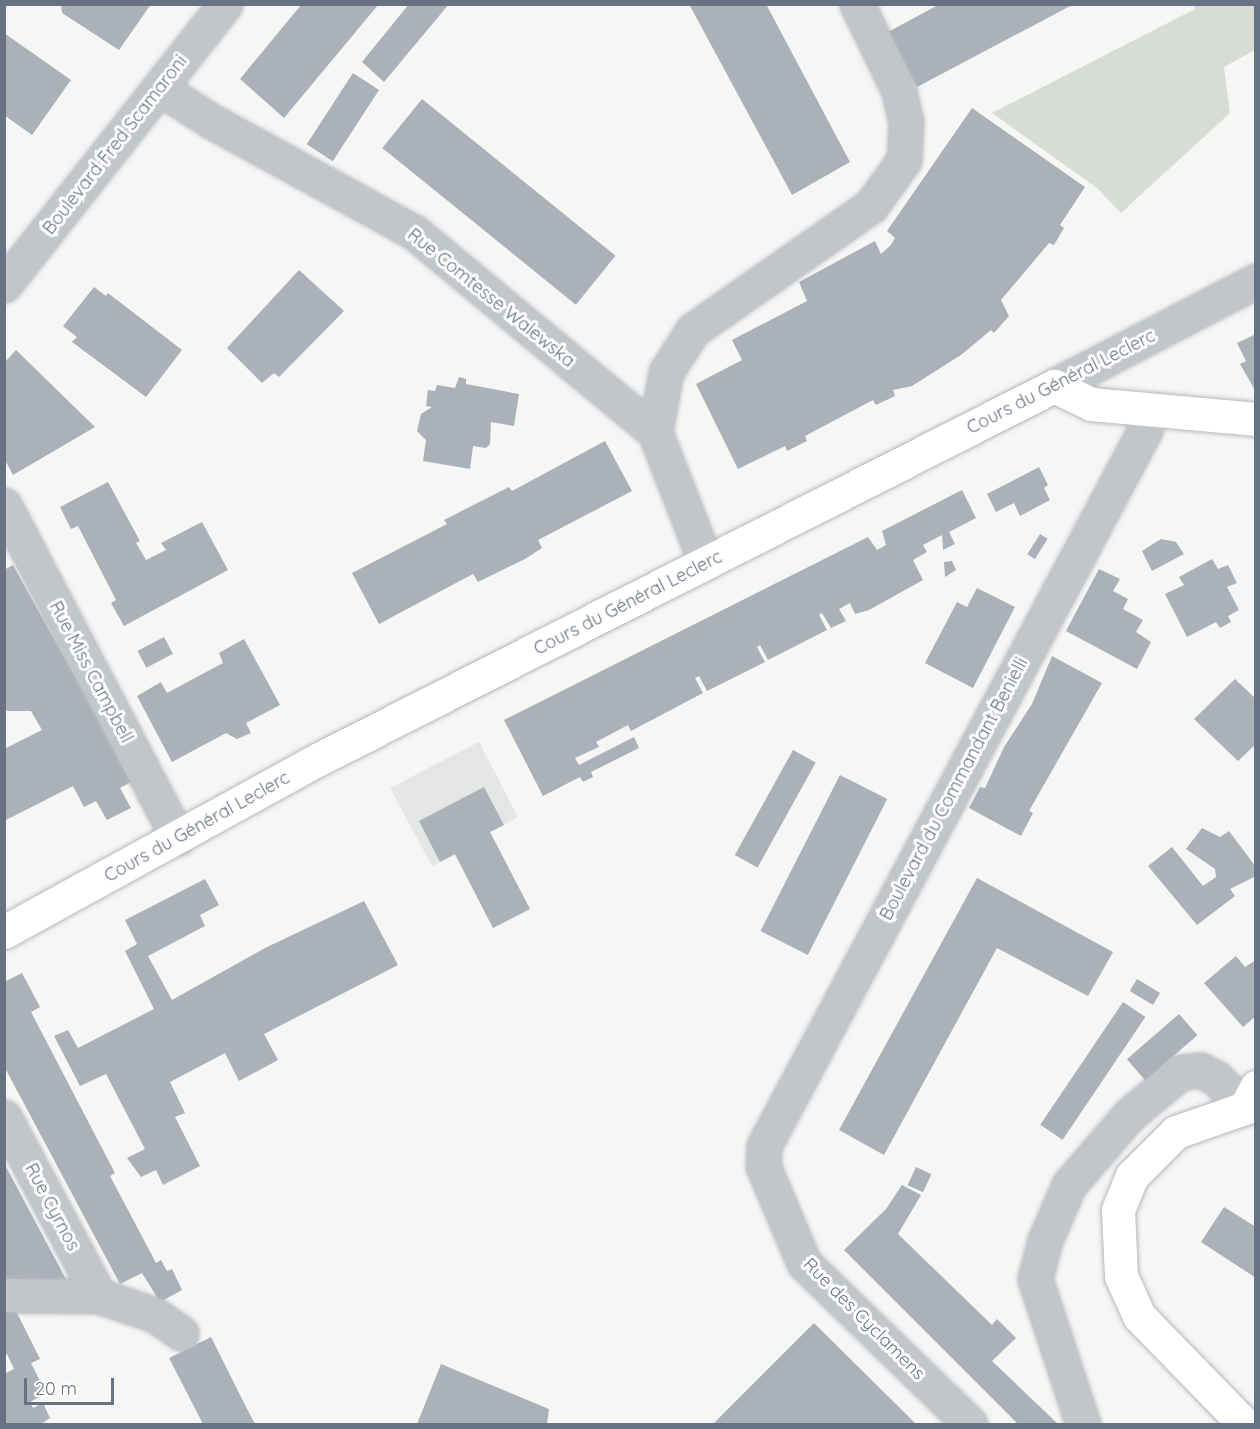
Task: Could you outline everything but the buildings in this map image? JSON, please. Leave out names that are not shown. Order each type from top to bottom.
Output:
[{"type":"main road","points":[[1054,386],[1091,404],[1149,412],[1256,419]]},
{"type":"main road","name":"Cours du Général Leclerc","points":[[4,932],[321,758],[1054,386]]},
{"type":"main road","points":[[1244,1425],[1139,1316],[1121,1276],[1118,1210],[1132,1176],[1176,1132],[1250,1098]]},
{"type":"street","name":"Boulevard Fred Scamaroni","points":[[4,285],[161,89],[225,4]]},
{"type":"street","points":[[706,563],[655,432],[666,372],[693,330],[871,206],[904,160],[906,122],[899,91],[859,5]]},
{"type":"street","name":"Rue Comtesse Walewska","points":[[161,89],[211,122],[414,232],[655,432]]},
{"type":"street","name":"Cours du Général Leclerc","points":[[1054,386],[1256,281]]},
{"type":"street","name":"Boulevard du Commandant Benielli","points":[[763,1166],[764,1146],[1137,446],[1149,412]]},
{"type":"street","name":"Rue Miss Campbell","points":[[4,505],[178,838]]},
{"type":"street","points":[[1083,1425],[1035,1280],[1046,1240],[1069,1185],[1129,1115],[1181,1072],[1200,1070],[1250,1098]]},
{"type":"street","name":"Rue Cyrnos","points":[[4,1117],[99,1296]]},
{"type":"street","name":"Rue des Cyclamens","points":[[763,1166],[804,1263],[970,1425]]},
{"type":"street","points":[[4,1295],[99,1296],[155,1315],[181,1333]]},
{"type":"shaded area","points":[[1194,5],[1255,5],[1255,50],[1224,67],[1230,113],[1121,213],[1097,188],[992,113],[1195,9]]},
{"type":"shaded area","points":[[479,742],[518,817],[490,832],[530,909],[493,928],[455,855],[432,866],[390,788]]}]
